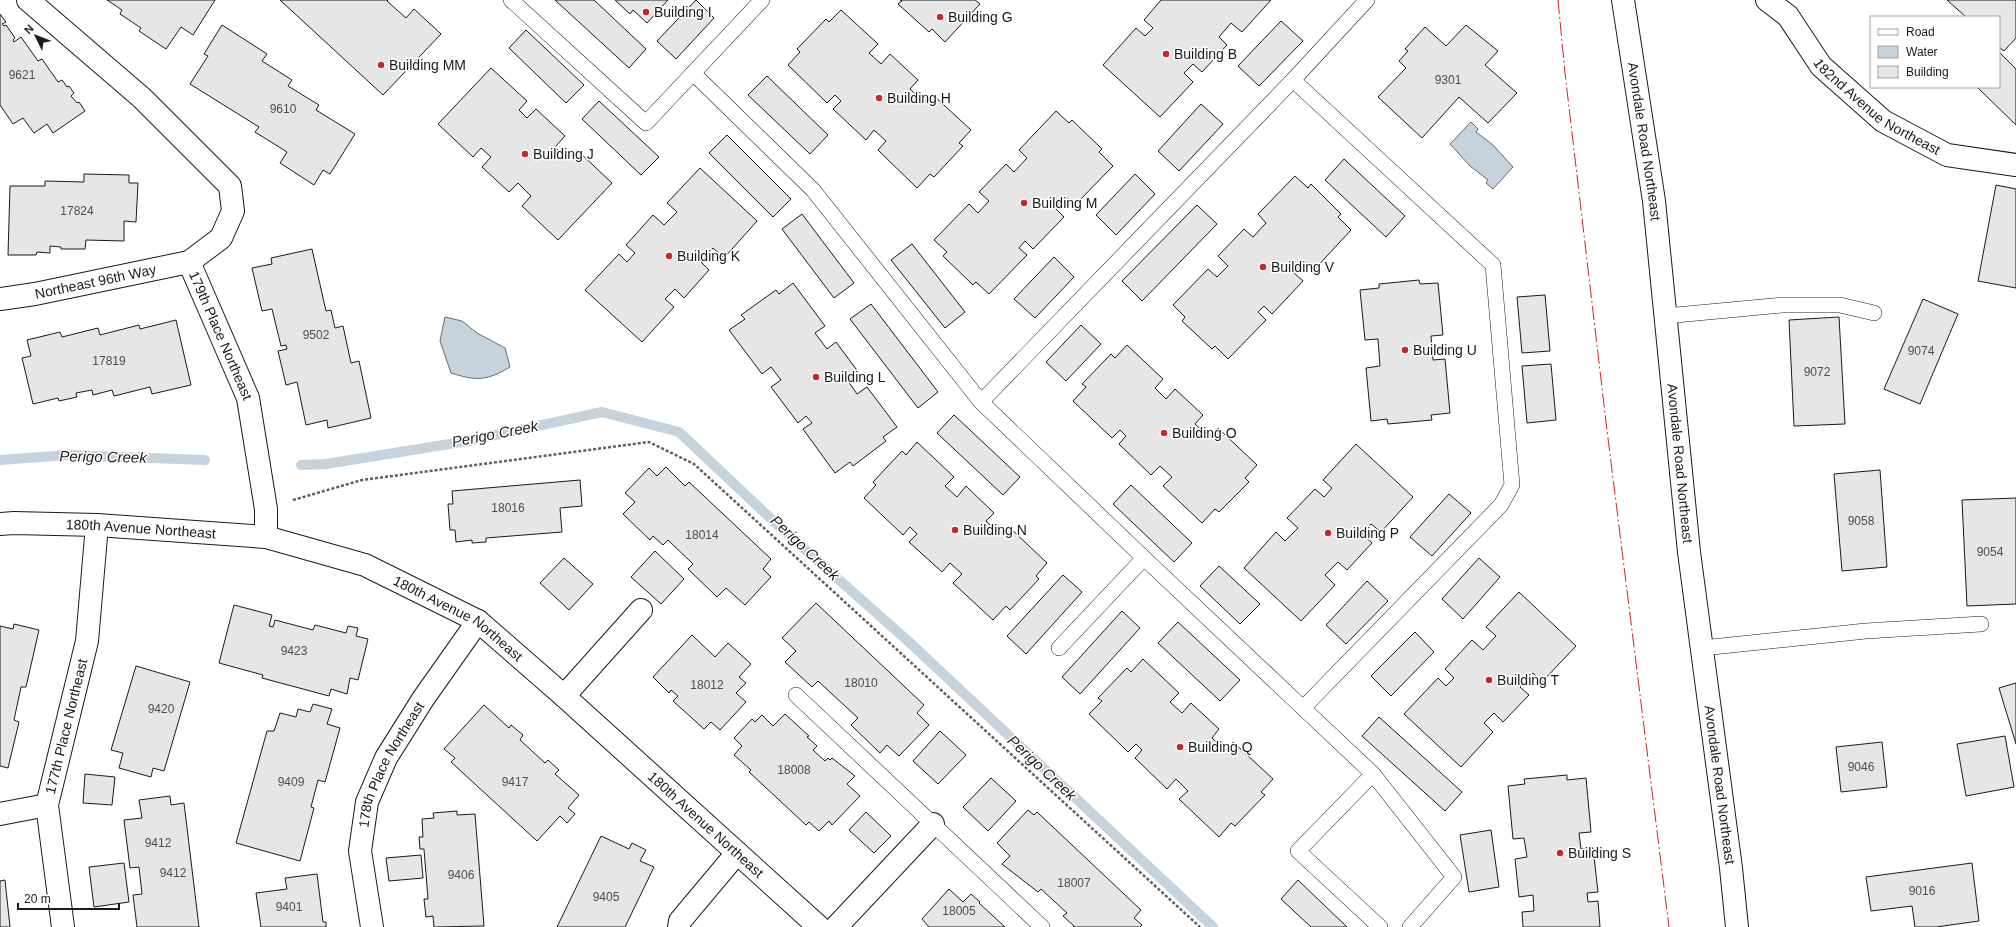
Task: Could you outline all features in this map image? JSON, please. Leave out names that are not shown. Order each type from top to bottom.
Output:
[{"type":"street","name":"179th Place Northeast","points":[[28,0],[142,98],[230,186],[233,211],[221,238],[189,262],[248,398],[266,509],[266,537]]},
{"type":"street","name":"Avondale Road Northeast","points":[[1623,0],[1654,201],[1689,552],[1732,868],[1737,927]]},
{"type":"street","name":"182nd Avenue Northeast","points":[[1767,0],[1788,16],[1821,66],[1883,121],[1947,155],[2016,165]]},
{"type":"street","name":"Northeast 96th Way","points":[[0,299],[35,294],[189,262]]},
{"type":"street","name":"180th Avenue Northeast","points":[[0,524],[97,525],[266,537],[365,564],[478,620],[819,927]]},
{"type":"street","name":"177th Place Northeast","points":[[63,927],[47,805],[87,641],[97,525]]},
{"type":"street","points":[[564,696],[641,610]]},
{"type":"street","name":"178th Place Northeast","points":[[372,927],[360,851],[367,802],[386,758],[423,699],[478,620]]},
{"type":"street","points":[[0,814],[47,805]]},
{"type":"street","points":[[836,927],[933,824]]},
{"type":"street","points":[[679,927],[680,921],[737,853]]},
{"type":"lane","points":[[511,0],[646,123],[762,0]]},
{"type":"lane","points":[[981,402],[1293,80],[1367,0]]},
{"type":"lane","points":[[693,73],[812,190],[981,402],[1373,774],[1454,877],[1410,927]]},
{"type":"lane","points":[[1293,80],[1493,265],[1512,485],[1501,505],[1303,708]]},
{"type":"lane","points":[[1665,316],[1782,305],[1840,305],[1874,313]]},
{"type":"lane","points":[[1059,648],[1144,558]]},
{"type":"lane","points":[[1702,648],[1866,631],[1981,624]]},
{"type":"lane","points":[[796,695],[1042,927]]},
{"type":"lane","points":[[1373,774],[1298,851],[1380,927]]},
{"type":"path","points":[[266,509],[362,480],[649,442],[694,464],[1200,927]]},
{"type":"water","points":[[1471,122],[1478,129],[1476,132],[1493,145],[1513,167],[1493,189],[1486,183],[1488,180],[1470,166],[1450,144]]},
{"type":"water","points":[[445,317],[462,321],[477,333],[505,348],[510,367],[495,375],[481,378],[451,373],[440,341]]},
{"type":"building","points":[[107,0],[215,0],[193,35],[181,27],[166,49],[139,31],[141,28],[120,14],[122,10]]},
{"type":"building","name":"Building MM","points":[[280,0],[388,0],[387,1],[406,18],[414,9],[441,34],[383,95]]},
{"type":"building","points":[[555,0],[594,0],[646,49],[629,68]]},
{"type":"building","name":"Building I","points":[[615,0],[668,0],[647,23],[633,10],[630,14]]},
{"type":"building","points":[[696,0],[714,18],[676,59],[657,41]]},
{"type":"building","name":"Building G","points":[[900,0],[975,0],[980,4],[945,42],[932,29],[929,32],[898,4],[902,1]]},
{"type":"building","name":"Building B","points":[[1161,0],[1271,0],[1242,32],[1231,23],[1219,37],[1227,45],[1202,72],[1193,64],[1184,73],[1193,82],[1160,117],[1103,65],[1136,28],[1145,36],[1153,28],[1144,20]]},
{"type":"building","points":[[1947,0],[2016,0],[2016,38],[2004,51],[2000,48],[2000,16],[1965,16]]},
{"type":"building","name":"Building H","points":[[841,10],[878,44],[869,53],[881,64],[890,54],[918,80],[910,89],[924,102],[932,94],[971,130],[959,143],[963,146],[934,177],[930,174],[917,188],[878,150],[886,141],[874,130],[866,140],[833,109],[841,101],[835,95],[827,103],[788,65],[800,52],[797,49],[826,19],[829,22]]},
{"type":"building","points":[[0,14],[6,22],[2,24],[4,26],[6,25],[15,38],[13,40],[14,42],[21,37],[38,61],[42,59],[58,82],[62,80],[67,87],[69,86],[74,93],[71,96],[77,103],[79,102],[85,111],[53,133],[47,124],[34,133],[23,118],[13,124],[0,105]]},
{"type":"building","points":[[1281,21],[1303,41],[1259,86],[1238,66]]},
{"type":"building","points":[[222,25],[267,54],[262,61],[292,80],[288,86],[319,105],[316,110],[355,134],[330,174],[323,170],[314,185],[280,163],[287,152],[255,132],[259,127],[190,84],[208,56],[204,54]]},
{"type":"building","points":[[1466,25],[1498,51],[1485,65],[1517,93],[1488,123],[1459,97],[1422,138],[1378,97],[1406,68],[1399,61],[1408,51],[1405,49],[1425,27],[1446,46]]},
{"type":"building","points":[[526,30],[584,85],[566,103],[509,48]]},
{"type":"building","points":[[2000,53],[2016,69],[2016,125],[1978,88],[2000,88]]},
{"type":"building","name":"Building J","points":[[491,68],[527,101],[519,110],[527,118],[536,109],[565,136],[555,147],[568,160],[577,150],[612,183],[558,240],[522,206],[531,196],[518,183],[509,192],[482,167],[491,157],[481,148],[473,157],[438,124]]},
{"type":"building","points":[[767,76],[828,135],[810,154],[748,95]]},
{"type":"building","points":[[599,101],[659,157],[641,175],[582,119]]},
{"type":"building","points":[[1201,104],[1223,124],[1179,171],[1158,151]]},
{"type":"building","name":"Building M","points":[[1056,111],[1069,123],[1072,120],[1102,149],[1099,152],[1113,166],[1075,205],[1066,197],[1055,208],[1064,217],[1033,249],[1025,241],[1019,248],[1027,255],[989,294],[976,282],[973,285],[943,256],[947,252],[934,240],[969,204],[978,213],[989,201],[979,192],[1006,164],[1014,172],[1027,158],[1019,150]]},
{"type":"building","points":[[727,135],[791,199],[773,217],[709,153]]},
{"type":"building","points":[[1344,159],[1405,216],[1386,237],[1325,180]]},
{"type":"building","name":"Building K","points":[[700,168],[757,221],[724,258],[713,248],[701,262],[709,270],[684,298],[675,289],[665,299],[674,307],[642,342],[585,290],[619,254],[627,262],[635,253],[626,245],[653,215],[664,225],[677,212],[667,203]]},
{"type":"building","points":[[84,174],[129,175],[129,183],[138,183],[136,222],[124,221],[124,241],[86,240],[85,249],[61,249],[61,247],[50,246],[50,253],[37,252],[36,255],[8,255],[10,186],[45,186],[45,181],[84,182]]},
{"type":"building","points":[[1135,174],[1155,194],[1116,235],[1096,215]]},
{"type":"building","name":"Building V","points":[[1295,176],[1308,188],[1311,184],[1341,214],[1338,217],[1351,230],[1314,270],[1305,261],[1294,273],[1303,281],[1272,314],[1264,306],[1258,312],[1266,320],[1228,359],[1215,346],[1212,349],[1182,321],[1185,317],[1173,305],[1208,269],[1217,277],[1228,266],[1218,256],[1244,229],[1253,237],[1266,223],[1258,214]]},
{"type":"building","points":[[1996,185],[2016,189],[2016,288],[1978,281]]},
{"type":"building","points":[[1197,205],[1217,224],[1142,301],[1122,281]]},
{"type":"building","points":[[802,214],[854,283],[834,298],[782,229]]},
{"type":"building","points":[[912,244],[965,312],[945,328],[891,260]]},
{"type":"building","points":[[312,249],[326,311],[331,310],[335,328],[343,326],[351,363],[359,361],[371,418],[328,428],[327,420],[306,425],[297,382],[286,385],[278,351],[287,349],[286,345],[281,346],[272,309],[262,311],[252,268],[272,264],[271,258]]},
{"type":"building","points":[[1054,257],[1074,277],[1035,318],[1014,299]]},
{"type":"building","name":"Building U","points":[[1419,280],[1420,284],[1438,283],[1443,335],[1431,336],[1433,360],[1445,359],[1450,413],[1431,415],[1432,420],[1388,424],[1387,419],[1371,421],[1366,368],[1380,366],[1378,339],[1365,340],[1360,290],[1379,288],[1379,284]]},
{"type":"building","name":"Building L","points":[[793,283],[825,326],[815,333],[827,349],[836,342],[859,373],[848,381],[857,394],[867,387],[897,427],[883,437],[886,441],[853,466],[850,462],[835,473],[803,429],[812,423],[806,416],[798,423],[771,387],[781,380],[771,367],[762,374],[729,330],[745,319],[741,315],[776,290],[779,294]]},
{"type":"building","points":[[1545,295],[1550,351],[1522,353],[1517,297]]},
{"type":"building","points":[[1923,299],[1958,314],[1920,404],[1884,389]]},
{"type":"building","points":[[871,304],[938,392],[918,408],[850,319]]},
{"type":"building","points":[[1839,317],[1845,424],[1794,426],[1789,320]]},
{"type":"building","points":[[176,320],[191,385],[152,394],[150,387],[114,396],[112,390],[93,395],[92,390],[76,393],[77,397],[59,401],[58,398],[33,404],[22,358],[31,356],[27,340],[60,332],[62,337],[98,328],[100,335],[139,325],[140,329]]},
{"type":"building","points":[[1081,325],[1101,344],[1066,381],[1046,362]]},
{"type":"building","name":"Building O","points":[[1127,345],[1163,379],[1155,388],[1166,399],[1175,389],[1203,415],[1195,424],[1209,437],[1218,428],[1257,465],[1245,478],[1249,482],[1219,512],[1215,509],[1202,523],[1163,486],[1172,477],[1160,466],[1151,475],[1119,444],[1126,436],[1120,430],[1112,438],[1073,401],[1086,387],[1082,384],[1111,354],[1115,358]]},
{"type":"building","points":[[1551,364],[1556,420],[1527,423],[1522,366]]},
{"type":"building","points":[[954,415],[1020,477],[1003,495],[937,433]]},
{"type":"building","name":"Building N","points":[[917,442],[954,477],[945,486],[957,497],[966,486],[994,513],[986,521],[1000,534],[1008,526],[1047,563],[1036,576],[1039,579],[1010,610],[1006,606],[993,620],[953,583],[962,574],[950,563],[942,572],[909,542],[917,534],[910,527],[903,535],[864,498],[876,485],[873,482],[902,451],[906,455]]},
{"type":"building","name":"Building P","points":[[1356,444],[1413,497],[1381,532],[1371,524],[1362,534],[1372,543],[1347,570],[1338,562],[1325,575],[1335,585],[1301,621],[1244,568],[1276,532],[1285,541],[1298,528],[1287,518],[1315,489],[1324,497],[1332,488],[1323,480]]},
{"type":"building","points":[[666,467],[685,486],[689,482],[771,559],[763,569],[771,577],[745,605],[726,588],[717,597],[688,569],[693,564],[668,540],[663,545],[653,536],[650,540],[623,514],[635,502],[625,493],[649,468],[657,476]]},
{"type":"building","points":[[1880,470],[1887,567],[1842,571],[1834,474]]},
{"type":"building","points":[[580,480],[582,506],[560,508],[562,532],[486,538],[486,542],[472,543],[472,540],[456,542],[455,530],[450,530],[448,504],[453,504],[452,491]]},
{"type":"building","points":[[1131,485],[1192,543],[1174,562],[1113,504]]},
{"type":"building","points":[[1449,494],[1471,513],[1432,556],[1410,537]]},
{"type":"building","points":[[2016,498],[2016,604],[1967,606],[1962,500]]},
{"type":"building","points":[[655,551],[684,579],[661,604],[631,577]]},
{"type":"building","points":[[564,558],[593,584],[569,610],[540,583]]},
{"type":"building","points":[[1479,558],[1500,577],[1463,619],[1442,599]]},
{"type":"building","points":[[1219,566],[1260,604],[1240,624],[1200,586]]},
{"type":"building","points":[[1063,575],[1082,592],[1026,654],[1007,636]]},
{"type":"building","points":[[1367,581],[1388,601],[1346,644],[1326,625]]},
{"type":"building","name":"Building T","points":[[1519,592],[1576,646],[1542,682],[1533,673],[1520,687],[1529,695],[1503,722],[1494,713],[1484,723],[1493,732],[1461,767],[1404,714],[1438,678],[1446,686],[1454,678],[1445,669],[1472,640],[1483,650],[1496,636],[1486,627]]},
{"type":"building","points":[[816,603],[924,705],[917,713],[929,725],[899,756],[887,745],[880,753],[851,725],[858,718],[818,681],[812,687],[785,662],[796,651],[782,638]]},
{"type":"building","points":[[234,605],[272,615],[269,626],[273,627],[275,620],[313,630],[315,625],[346,633],[348,626],[358,628],[356,636],[368,639],[358,680],[350,678],[347,694],[331,689],[329,696],[262,678],[263,675],[219,663]]},
{"type":"building","points":[[1122,611],[1140,628],[1080,694],[1062,677]]},
{"type":"building","points":[[1178,622],[1240,680],[1220,701],[1158,643]]},
{"type":"building","points":[[14,624],[39,630],[26,687],[21,687],[14,720],[19,722],[8,768],[0,766],[0,626],[13,629]]},
{"type":"building","points":[[1415,632],[1434,652],[1391,696],[1371,676]]},
{"type":"building","points":[[692,635],[715,657],[728,643],[751,664],[739,677],[746,683],[736,693],[746,702],[720,730],[711,722],[704,729],[673,701],[678,696],[671,690],[669,693],[653,677]]},
{"type":"building","name":"Building Q","points":[[1143,659],[1179,693],[1170,702],[1182,713],[1191,703],[1219,729],[1212,738],[1225,751],[1233,742],[1273,779],[1261,792],[1265,795],[1235,826],[1231,823],[1219,837],[1179,799],[1188,791],[1176,779],[1167,789],[1135,758],[1142,750],[1136,744],[1128,752],[1089,714],[1102,701],[1098,698],[1127,668],[1131,672]]},
{"type":"building","points":[[136,666],[190,682],[164,771],[153,768],[151,777],[119,768],[123,753],[111,750]]},
{"type":"building","points":[[2016,683],[2016,744],[1999,688]]},
{"type":"building","points":[[313,704],[332,709],[327,724],[340,728],[325,782],[318,780],[311,807],[314,808],[300,861],[236,843],[267,731],[274,731],[280,713],[296,717],[298,709],[310,712]]},
{"type":"building","points":[[484,705],[509,728],[511,725],[523,735],[520,740],[545,763],[548,760],[559,770],[555,774],[579,795],[568,808],[575,814],[567,823],[560,816],[537,841],[451,762],[455,758],[444,749]]},
{"type":"building","points":[[785,714],[809,736],[807,737],[817,746],[813,750],[825,761],[828,758],[830,760],[832,758],[855,776],[847,784],[860,796],[832,825],[829,821],[819,831],[809,822],[806,825],[749,772],[751,770],[734,755],[742,746],[734,738],[752,719],[755,722],[762,715],[773,726]]},
{"type":"building","points":[[1379,717],[1462,792],[1445,811],[1362,736]]},
{"type":"building","points":[[940,731],[966,755],[938,784],[913,761]]},
{"type":"building","points":[[2005,736],[2014,787],[1966,796],[1957,744]]},
{"type":"building","points":[[1882,742],[1887,787],[1841,792],[1836,747]]},
{"type":"building","points":[[85,774],[115,777],[112,805],[83,803]]},
{"type":"building","name":"Building S","points":[[1567,775],[1567,780],[1586,778],[1591,832],[1579,833],[1581,849],[1593,848],[1598,892],[1587,893],[1588,902],[1598,901],[1600,927],[1523,927],[1522,912],[1534,911],[1533,895],[1519,897],[1515,859],[1527,857],[1524,838],[1513,839],[1508,786],[1525,784],[1524,779]]},
{"type":"building","points":[[991,778],[1016,801],[988,831],[963,807]]},
{"type":"building","points":[[170,796],[171,805],[184,803],[199,927],[137,927],[133,895],[142,894],[139,867],[130,868],[124,820],[142,818],[139,800]]},
{"type":"building","points":[[1028,810],[1034,815],[1037,812],[1141,910],[1134,918],[1142,925],[1140,927],[1073,927],[1074,926],[1063,916],[1067,913],[1041,889],[1038,892],[1002,864],[1010,856],[997,843]]},
{"type":"building","points":[[457,811],[457,815],[475,814],[484,926],[434,927],[433,916],[426,917],[424,899],[428,899],[424,849],[420,849],[419,837],[423,837],[422,819],[434,818],[433,813]]},
{"type":"building","points":[[866,812],[891,836],[874,853],[849,830]]},
{"type":"building","points":[[1491,830],[1499,887],[1469,892],[1460,835]]},
{"type":"building","points":[[601,836],[629,849],[632,843],[646,850],[640,861],[654,867],[625,927],[557,927]]},
{"type":"building","points":[[421,855],[423,878],[389,881],[386,858]]},
{"type":"building","points":[[124,863],[129,902],[94,907],[89,867]]},
{"type":"building","points":[[1972,863],[1979,921],[1936,927],[1915,927],[1912,906],[1871,911],[1866,877]]},
{"type":"building","points":[[317,874],[323,922],[326,922],[326,927],[261,927],[256,893],[287,889],[285,878]]},
{"type":"building","points":[[5,880],[10,927],[0,927],[0,881]]},
{"type":"building","points":[[1298,880],[1347,927],[1311,927],[1281,899]]},
{"type":"building","points":[[949,889],[963,902],[971,894],[1005,927],[929,927],[922,919]]},
{"type":"waterway","name":"Perigo Creek","points":[[301,465],[326,464],[468,441],[602,412],[679,432],[784,531],[908,641],[1213,927]]},
{"type":"waterway","name":"Perigo Creek","points":[[0,460],[67,455],[205,460]]},
{"type":"power","points":[[1558,0],[1565,73],[1606,422],[1669,927]]},
{"type":"place","name":"Building I","points":[[646,12]]},
{"type":"place","name":"Building G","points":[[940,17]]},
{"type":"place","name":"Building B","points":[[1166,54]]},
{"type":"place","name":"Building MM","points":[[381,65]]},
{"type":"place","name":"Building H","points":[[879,98]]},
{"type":"place","name":"Building J","points":[[525,154]]},
{"type":"place","name":"Building M","points":[[1024,203]]},
{"type":"place","name":"Building K","points":[[669,256]]},
{"type":"place","name":"Building V","points":[[1263,267]]},
{"type":"place","name":"Building U","points":[[1405,350]]},
{"type":"place","name":"Building L","points":[[816,377]]},
{"type":"place","name":"Building O","points":[[1164,433]]},
{"type":"place","name":"Building N","points":[[955,530]]},
{"type":"place","name":"Building P","points":[[1328,533]]},
{"type":"place","name":"Building T","points":[[1489,680]]},
{"type":"place","name":"Building Q","points":[[1180,747]]},
{"type":"place","name":"Building S","points":[[1560,853]]}]
